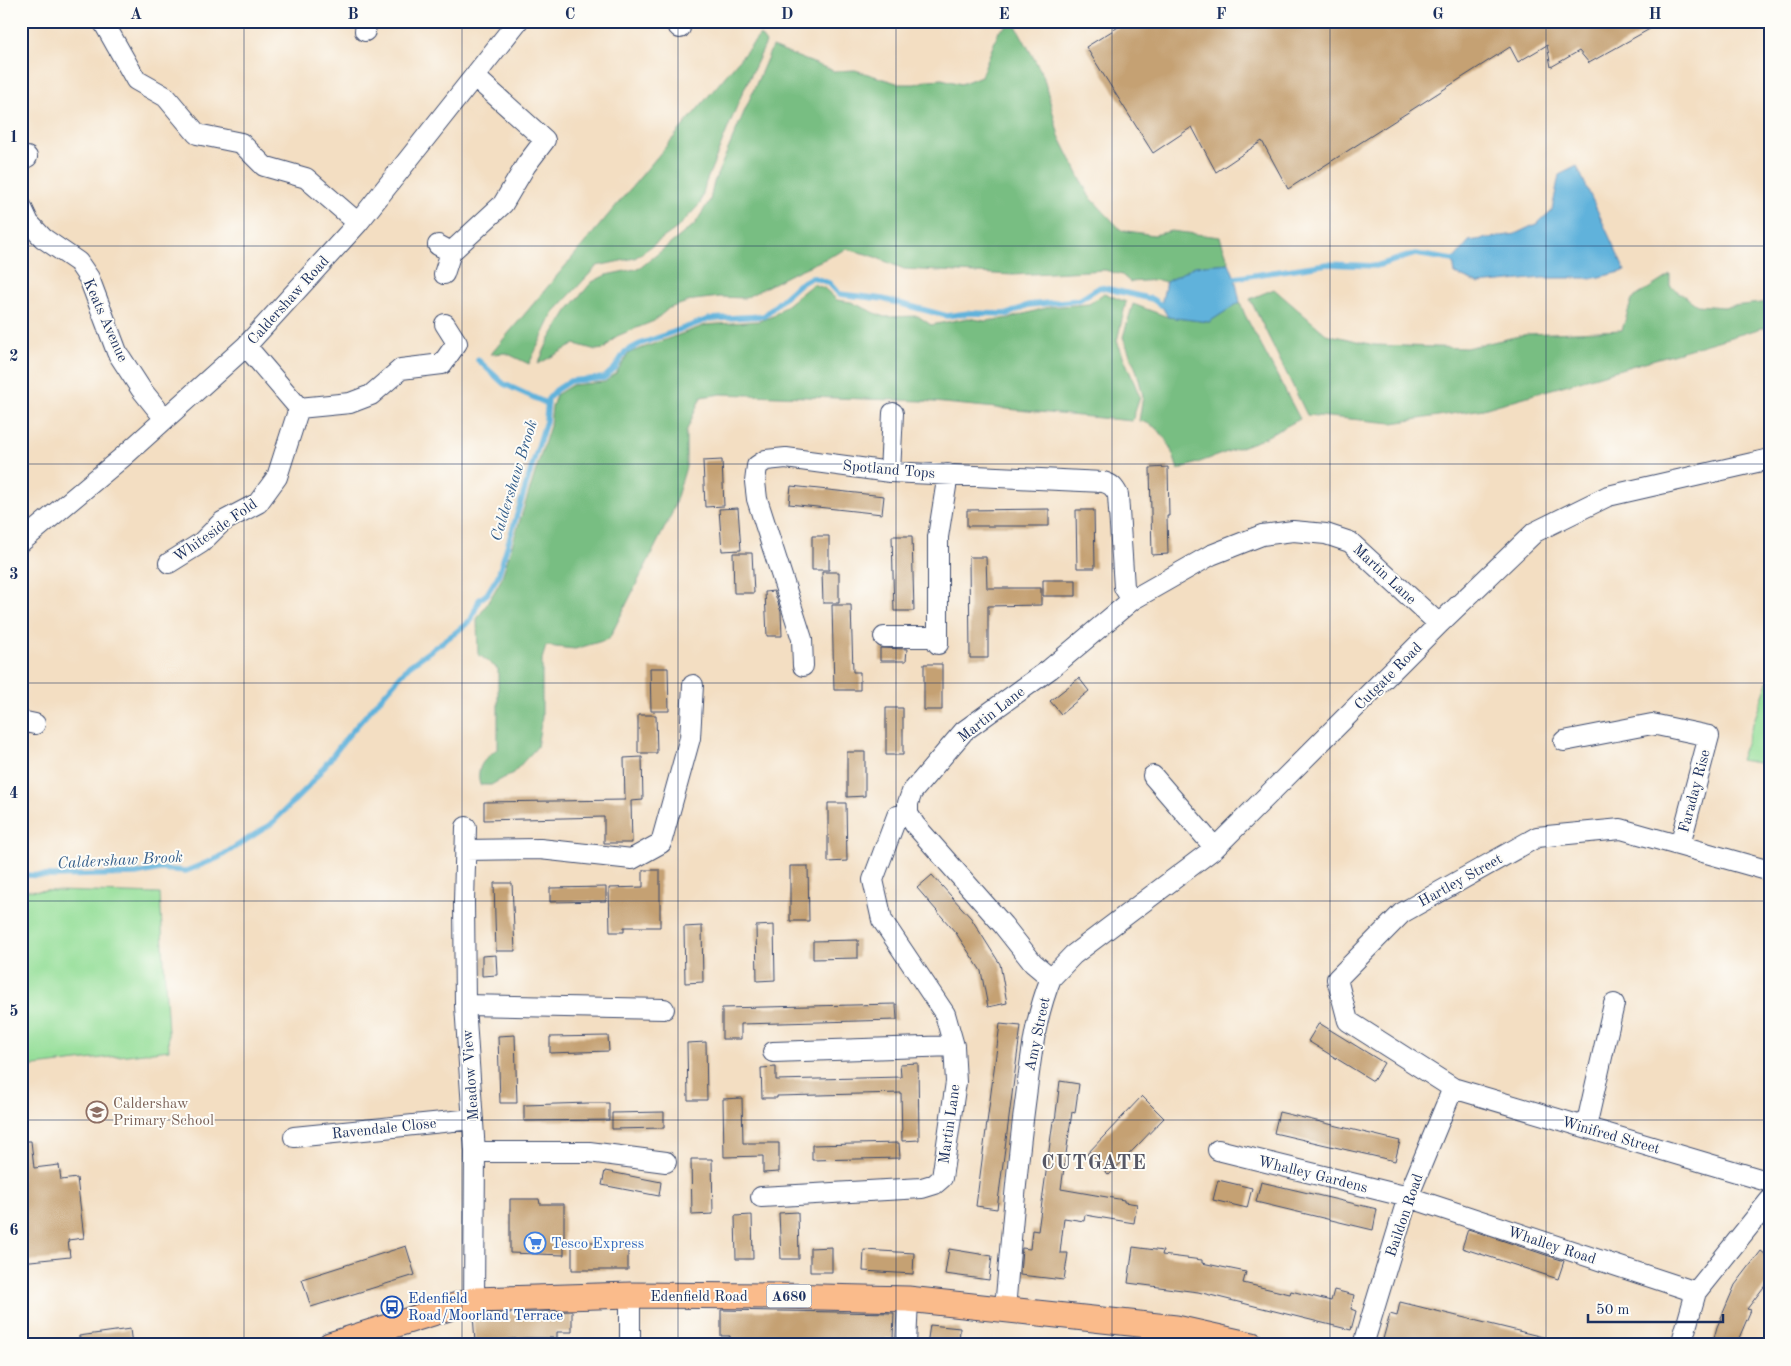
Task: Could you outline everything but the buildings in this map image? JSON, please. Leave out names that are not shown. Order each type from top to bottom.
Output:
[{"type":"main road","name":"Edenfield Road","points":[[330,1345],[474,1300],[630,1295],[908,1299],[1176,1328],[1252,1345]]},
{"type":"street","name":"Caldershaw Road","points":[[21,542],[166,419],[246,346],[358,223],[518,21]]},
{"type":"street","points":[[105,25],[136,80],[166,97],[197,134],[241,143],[264,166],[306,178],[358,223]]},
{"type":"street","points":[[444,274],[444,248],[503,204],[526,165],[550,135],[475,77]]},
{"type":"street","name":"Keats Avenue","points":[[21,206],[29,223],[43,238],[78,262],[89,278],[117,352],[141,389],[166,419]]},
{"type":"street","points":[[246,346],[299,408],[350,403],[372,395],[401,369],[442,364],[457,344],[445,324]]},
{"type":"street","name":"Whiteside Fold","points":[[169,563],[201,544],[222,522],[258,503],[276,477],[299,408]]},
{"type":"street","points":[[890,472],[893,413]]},
{"type":"street","name":"Spotland Tops","points":[[803,666],[802,639],[757,499],[755,482],[757,466],[766,460],[786,458],[890,472],[1103,482],[1110,484],[1115,488],[1118,495],[1124,588],[1132,600]]},
{"type":"street","name":"Cutgate Road","points":[[1051,978],[1073,955],[1215,848],[1439,624],[1535,532],[1608,496],[1770,459]]},
{"type":"street","points":[[884,637],[938,640],[938,537],[948,474]]},
{"type":"street","name":"Martin Lane","points":[[761,1197],[922,1188],[935,1184],[942,1178],[956,1082],[954,1046],[945,1014],[882,920],[873,880],[897,816],[908,814],[908,803],[912,792],[964,731],[1050,669],[1132,600],[1211,556],[1262,535],[1293,531],[1326,534],[1350,542],[1439,624]]},
{"type":"street","points":[[465,850],[540,849],[632,858],[661,843],[690,738],[693,685]]},
{"type":"street","name":"Faraday Rise","points":[[1564,741],[1652,724],[1709,736],[1680,845]]},
{"type":"street","points":[[1154,776],[1215,848]]},
{"type":"street","name":"Amy Street","points":[[908,814],[915,825],[1033,963],[1051,978],[1041,1004],[1034,1037],[1019,1147],[1005,1309]]},
{"type":"street","name":"Meadow View","points":[[466,827],[465,1005],[475,1152],[474,1300]]},
{"type":"street","name":"Hartley Street","points":[[1453,1088],[1348,1021],[1337,980],[1402,913],[1538,837],[1622,829],[1770,871]]},
{"type":"street","points":[[1586,1127],[1614,1004]]},
{"type":"street","points":[[465,1005],[664,1008]]},
{"type":"street","points":[[772,1052],[954,1046]]},
{"type":"street","name":"Winifred Street","points":[[1453,1088],[1770,1182]]},
{"type":"street","name":"Baildon Road","points":[[1363,1345],[1408,1198],[1453,1088]]},
{"type":"street","name":"Ravendale Close","points":[[294,1137],[473,1119]]},
{"type":"street","name":"Whalley Gardens","points":[[1218,1150],[1408,1198]]},
{"type":"street","points":[[475,1152],[589,1152],[666,1162]]},
{"type":"street","name":"Whalley Road","points":[[1408,1198],[1696,1292]]},
{"type":"street","points":[[1681,1345],[1696,1292],[1770,1200]]},
{"type":"street","points":[[630,1295],[630,1345]]},
{"type":"street","points":[[906,1345],[908,1299]]},
{"type":"green space","points":[[1014,22],[1043,75],[1059,136],[1089,196],[1121,230],[1154,235],[1171,231],[1220,237],[1229,263],[1195,266],[1166,282],[1158,280],[1130,282],[1122,275],[1105,270],[1013,275],[904,269],[870,255],[847,249],[789,275],[745,298],[720,297],[694,300],[669,308],[654,321],[617,336],[604,349],[596,350],[575,344],[538,364],[548,342],[567,311],[592,282],[606,275],[640,268],[695,224],[710,200],[714,182],[772,47],[834,71],[855,70],[900,84],[915,84],[928,80],[942,79],[961,84],[981,76],[999,31]]},
{"type":"green space","points":[[760,35],[766,43],[741,96],[706,182],[700,204],[677,228],[635,258],[597,266],[554,312],[529,364],[506,353],[491,354]]},
{"type":"green space","points":[[1670,275],[1670,286],[1697,305],[1723,307],[1770,302],[1770,328],[1762,328],[1483,409],[1393,423],[1307,415],[1250,299],[1274,289],[1326,334],[1374,345],[1466,348],[1528,334],[1622,330],[1632,299]]},
{"type":"green space","points":[[813,284],[824,288],[837,300],[851,302],[884,317],[918,316],[931,325],[968,318],[985,321],[1010,318],[1049,307],[1089,304],[1104,293],[1126,302],[1117,341],[1140,397],[1132,421],[923,401],[721,394],[701,397],[686,432],[686,467],[672,513],[609,639],[575,649],[546,646],[542,659],[542,717],[537,747],[513,773],[491,785],[480,785],[480,768],[485,760],[498,748],[498,669],[478,654],[477,619],[501,580],[550,426],[552,407],[556,395],[572,385],[605,382],[616,373],[629,353],[706,325],[759,321],[773,316]]},
{"type":"green space","points":[[1240,302],[1300,419],[1260,440],[1178,470],[1173,454],[1165,439],[1154,427],[1139,421],[1143,396],[1137,372],[1123,337],[1133,304],[1168,317],[1209,322]]},
{"type":"green space","points":[[1770,676],[1770,765],[1740,760]]},
{"type":"green space","points":[[21,890],[160,894],[169,1050],[27,1067],[30,1097],[21,1098]]},
{"type":"water","points":[[1577,166],[1625,271],[1595,278],[1542,278],[1479,284],[1455,274],[1453,260],[1469,241],[1515,234],[1538,223],[1552,210],[1559,175]]},
{"type":"water","points":[[1229,263],[1235,278],[1240,302],[1209,322],[1168,317],[1161,305],[1166,282],[1195,266]]},
{"type":"waterway","points":[[1235,278],[1327,264],[1376,266],[1415,254],[1453,260]]},
{"type":"waterway","name":"Caldershaw Brook","points":[[21,875],[136,874],[160,869],[186,871],[218,858],[271,824],[309,786],[347,737],[409,666],[471,620],[479,600],[487,594],[498,576],[546,421],[548,399],[556,390],[570,381],[604,378],[615,368],[625,352],[640,344],[709,319],[764,316],[798,285],[812,277],[829,283],[839,294],[883,299],[947,316],[969,313],[1008,314],[1028,305],[1079,300],[1100,287],[1152,299],[1161,305]]},
{"type":"waterway","points":[[478,360],[504,384],[548,404]]},
{"type":"place","name":"Caldershaw Primary School","points":[[97,1112]]},
{"type":"place","name":"Tesco Express","points":[[535,1243]]},
{"type":"place","name":"Edenfield Road/Moorland Terrace","points":[[392,1307]]},
{"type":"district","name":"CUTGATE","points":[[1094,1162]]}]
